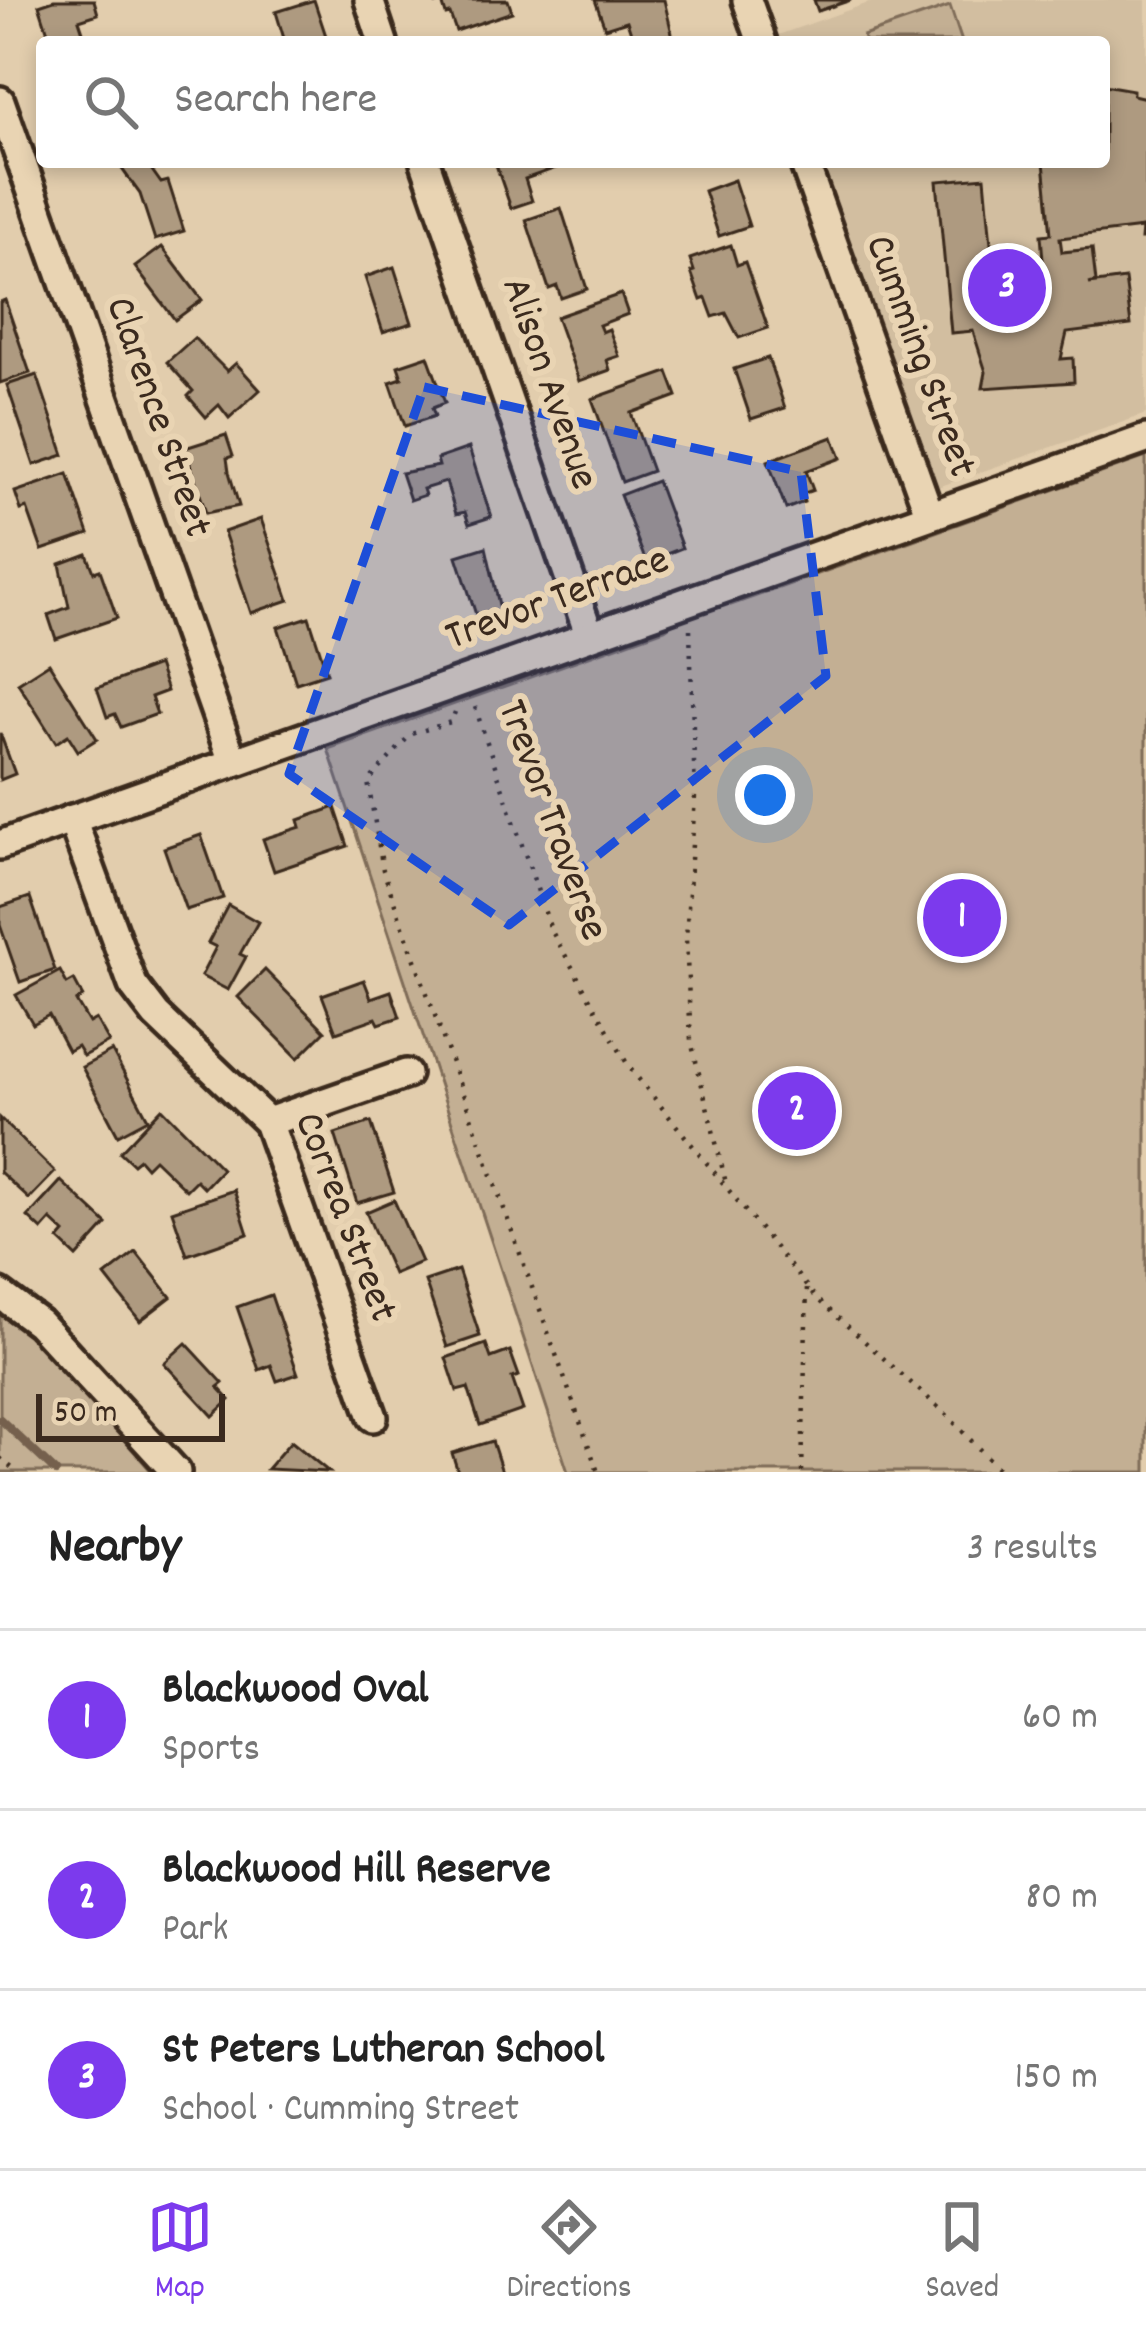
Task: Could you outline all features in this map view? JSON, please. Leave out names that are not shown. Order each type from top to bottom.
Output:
[{"type":"street","points":[[369,0],[381,36]]},
{"type":"street","points":[[747,0],[759,36]]},
{"type":"street","name":"Clarence Street","points":[[0,101],[233,762]]},
{"type":"street","name":"Alison Avenue","points":[[427,168],[589,634]]},
{"type":"street","name":"Cumming Street","points":[[806,168],[929,513]]},
{"type":"street","name":"Trevor Terrace","points":[[0,845],[1146,439]]},
{"type":"street","name":"Correa Street","points":[[72,819],[133,985],[156,1015],[268,1122],[373,1417]]},
{"type":"street","points":[[268,1122],[406,1073]]},
{"type":"street","points":[[0,1294],[39,1323],[176,1472]]},
{"type":"path","points":[[689,598],[695,796],[686,939],[691,1041],[728,1188]]},
{"type":"path","points":[[466,679],[451,722],[411,734],[368,782],[370,798],[383,870],[598,1472]]},
{"type":"path","name":"Trevor Traverse","points":[[466,679],[551,930],[629,1067],[807,1286],[947,1415],[1001,1472]]},
{"type":"path","points":[[802,1472],[807,1286]]},
{"type":"path","points":[[0,1458],[17,1472]]},
{"type":"highlighted area","points":[[424,387],[801,472],[826,676],[509,925],[289,774]]},
{"type":"shaded area","points":[[877,0],[1146,0],[1146,414],[938,487],[825,168],[1110,168],[1110,36],[778,35]]},
{"type":"shaded area","points":[[950,6],[960,36],[863,36]]},
{"type":"shaded area","points":[[1146,457],[1146,1472],[568,1472],[328,749],[665,629],[728,584],[731,605]]},
{"type":"shaded area","points":[[0,1312],[31,1333],[152,1472],[0,1472]]},
{"type":"building","points":[[54,0],[94,0],[98,14],[79,20],[84,36],[49,36],[39,5]]},
{"type":"building","points":[[314,0],[326,36],[283,36],[276,12]]},
{"type":"building","points":[[435,0],[508,0],[512,12],[456,31],[442,2]]},
{"type":"building","points":[[595,0],[664,0],[673,36],[632,36],[627,21],[605,28]]},
{"type":"building","points":[[814,0],[851,0],[818,11]]},
{"type":"building","points":[[1110,86],[1146,98],[1146,239],[1141,239],[1142,228],[1060,238],[1062,252],[1092,249],[1096,282],[1089,284],[1125,279],[1131,325],[1067,333],[1061,359],[1073,358],[1074,382],[983,388],[986,372],[973,331],[951,333],[937,181],[985,177],[995,289],[1045,285],[1041,235],[1051,234],[1045,168],[1110,168]]},
{"type":"building","points":[[121,168],[150,168],[161,183],[168,181],[184,231],[155,240],[140,194]]},
{"type":"building","points":[[497,168],[556,168],[525,179],[532,201],[511,208]]},
{"type":"building","points":[[734,180],[749,226],[719,236],[704,191]]},
{"type":"building","points":[[561,208],[587,289],[561,298],[557,286],[549,289],[526,220]]},
{"type":"building","points":[[731,245],[737,265],[745,262],[768,328],[739,338],[726,313],[713,317],[691,272],[690,259]]},
{"type":"building","points":[[162,247],[202,300],[175,320],[135,267]]},
{"type":"building","points":[[394,267],[412,323],[383,332],[365,277]]},
{"type":"building","points":[[621,294],[628,314],[599,325],[602,332],[609,329],[619,356],[607,360],[610,370],[579,381],[556,317]]},
{"type":"building","points":[[5,300],[30,373],[0,383],[0,302]]},
{"type":"building","points":[[194,338],[227,371],[236,363],[260,390],[229,418],[219,405],[206,417],[188,396],[193,391],[167,362]]},
{"type":"building","points":[[428,356],[445,403],[432,408],[435,416],[405,426],[390,382],[402,378],[398,366]]},
{"type":"building","points":[[768,358],[785,408],[751,419],[734,369]]},
{"type":"building","points":[[668,372],[677,396],[631,413],[652,471],[622,482],[592,399]]},
{"type":"building","points":[[37,375],[64,455],[34,465],[7,385]]},
{"type":"building","points":[[226,435],[233,456],[227,458],[229,472],[239,506],[206,513],[185,448]]},
{"type":"building","points":[[833,437],[841,458],[806,471],[813,490],[802,494],[804,502],[786,509],[768,461]]},
{"type":"building","points":[[469,448],[491,517],[469,524],[465,512],[456,514],[446,482],[423,489],[425,495],[410,500],[401,473],[439,466],[437,459]]},
{"type":"building","points":[[68,474],[89,534],[42,550],[27,508],[21,510],[15,492]]},
{"type":"building","points":[[657,481],[682,548],[646,562],[620,495]]},
{"type":"building","points":[[261,519],[289,600],[251,613],[224,532]]},
{"type":"building","points":[[486,547],[501,614],[478,621],[457,556]]},
{"type":"building","points":[[87,554],[94,572],[100,570],[117,618],[56,639],[48,615],[69,607],[60,564]]},
{"type":"building","points":[[309,617],[327,673],[296,683],[278,627]]},
{"type":"building","points":[[49,663],[97,739],[78,751],[68,735],[56,743],[18,683]]},
{"type":"building","points":[[158,665],[167,691],[151,697],[157,714],[121,727],[115,714],[107,717],[97,688]]},
{"type":"building","points":[[0,733],[15,774],[0,780]]},
{"type":"building","points":[[335,807],[348,846],[274,871],[263,839],[301,827],[299,820]]},
{"type":"building","points":[[201,835],[223,898],[186,910],[164,848]]},
{"type":"building","points":[[30,897],[55,970],[20,982],[0,925],[0,907]]},
{"type":"building","points":[[228,905],[258,922],[228,990],[201,976],[216,947],[208,943]]},
{"type":"building","points":[[265,970],[325,1031],[298,1058],[238,997]]},
{"type":"building","points":[[60,971],[67,984],[74,980],[83,997],[76,1001],[89,1023],[96,1019],[109,1042],[83,1056],[77,1046],[68,1051],[49,1015],[33,1024],[16,995]]},
{"type":"building","points":[[364,980],[371,998],[391,991],[400,1017],[379,1024],[376,1018],[336,1032],[322,995]]},
{"type":"building","points":[[112,1051],[148,1119],[118,1135],[82,1067]]},
{"type":"building","points":[[162,1108],[222,1169],[204,1188],[196,1180],[186,1190],[154,1159],[146,1167],[139,1159],[133,1164],[120,1152]]},
{"type":"building","points":[[0,1118],[55,1172],[29,1199],[0,1172]]},
{"type":"building","points":[[371,1122],[394,1192],[357,1203],[335,1134]]},
{"type":"building","points":[[61,1181],[107,1224],[77,1257],[59,1240],[65,1233],[51,1220],[42,1230],[28,1217]]},
{"type":"building","points":[[234,1190],[248,1234],[187,1255],[172,1211]]},
{"type":"building","points":[[394,1200],[421,1262],[393,1274],[366,1212]]},
{"type":"building","points":[[136,1252],[171,1297],[140,1321],[105,1276]]},
{"type":"building","points":[[458,1270],[480,1336],[447,1347],[425,1281]]},
{"type":"building","points":[[271,1295],[298,1374],[277,1381],[271,1365],[259,1370],[237,1307]]},
{"type":"building","points":[[186,1343],[223,1383],[218,1387],[230,1400],[213,1416],[164,1363]]},
{"type":"building","points":[[486,1344],[491,1358],[510,1351],[519,1376],[512,1378],[523,1410],[480,1425],[468,1388],[457,1391],[446,1358]]},
{"type":"building","points":[[291,1441],[329,1472],[267,1469]]},
{"type":"building","points":[[492,1441],[502,1472],[458,1472],[452,1453]]},
{"type":"waterway","points":[[0,1419],[56,1472]]},
{"type":"place","name":"St Peters Lutheran School","points":[[1007,288]]},
{"type":"place","name":"Blackwood Oval","points":[[962,918]]},
{"type":"place","name":"Blackwood Hill Reserve","points":[[797,1111]]}]
